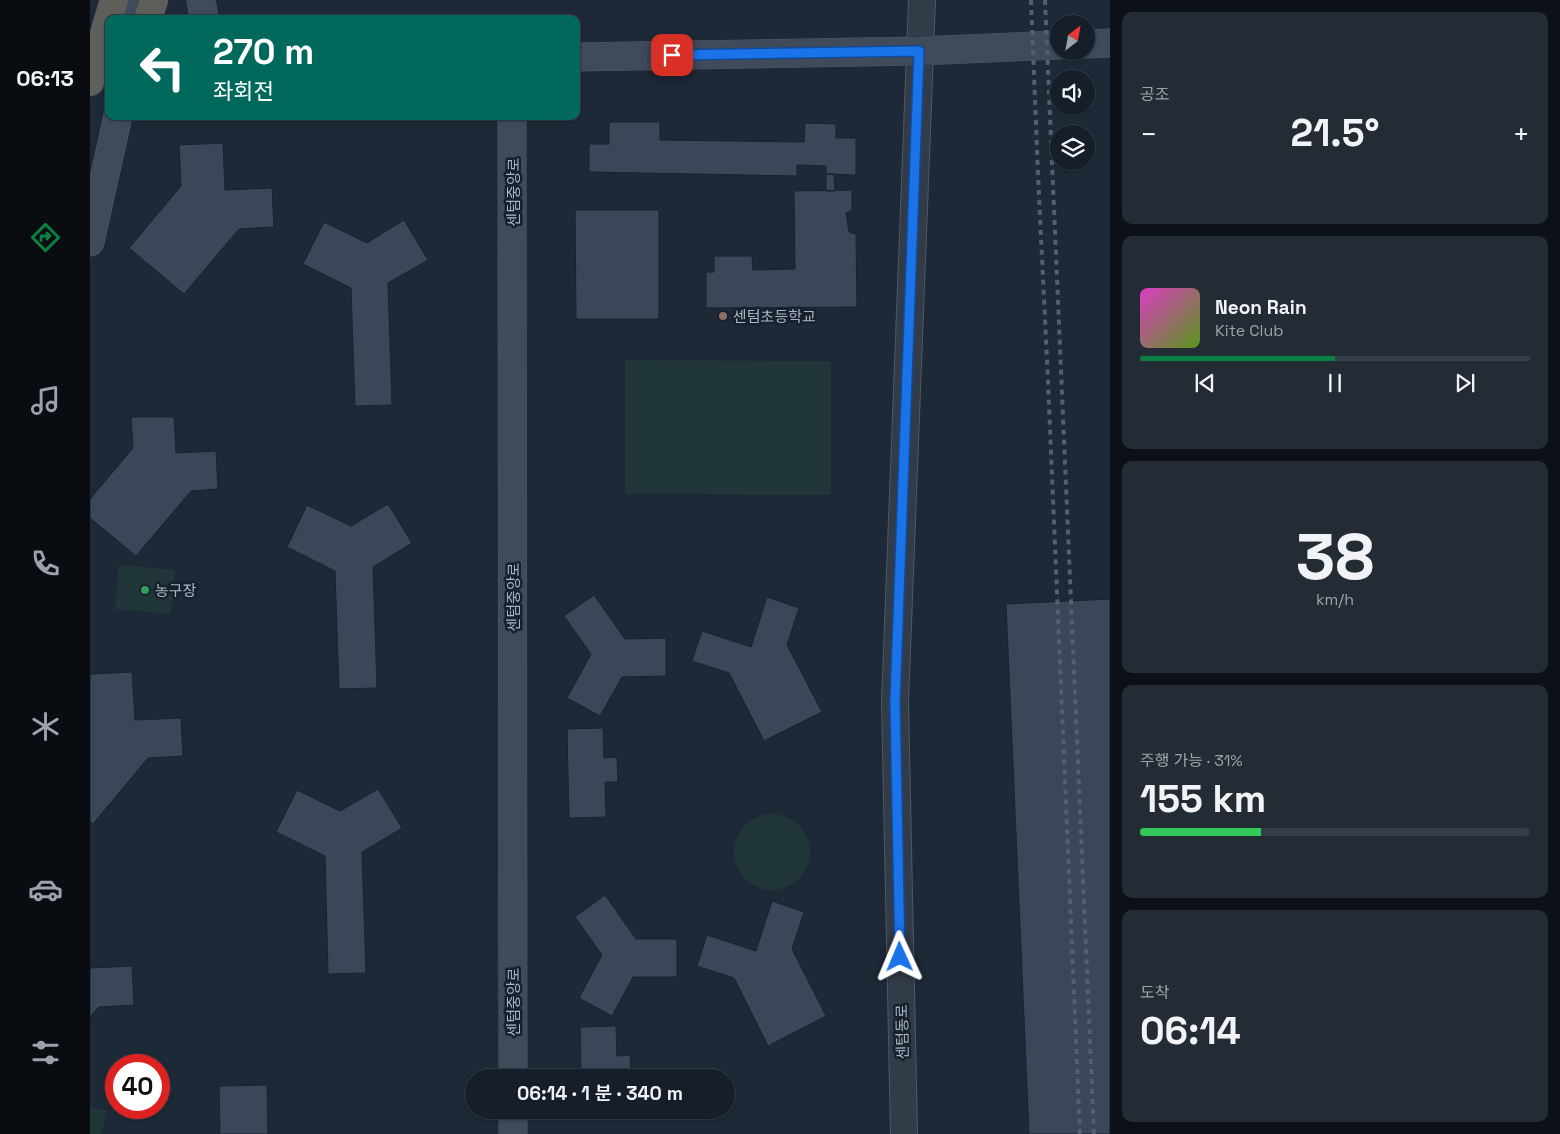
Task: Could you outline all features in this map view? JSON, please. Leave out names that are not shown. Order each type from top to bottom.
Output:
[{"type":"highway","points":[[110,15],[114,0]]},
{"type":"highway","points":[[90,82],[105,31]]},
{"type":"main road","points":[[201,0],[203,15]]},
{"type":"main road","points":[[1095,44],[1110,43]]},
{"type":"main road","points":[[580,57],[919,51],[1050,45]]},
{"type":"main road","points":[[90,242],[117,120]]},
{"type":"main road","name":"센텀중앙로","points":[[512,120],[513,1069]]},
{"type":"main road","points":[[513,1119],[513,1134]]},
{"type":"street","name":"센텀동로","points":[[904,1134],[895,702],[922,0]]},
{"type":"green space","points":[[625,360],[831,361],[831,495],[625,494]]},
{"type":"green space","name":"농구장","points":[[119,565],[175,570],[171,614],[115,609]]},
{"type":"green space","points":[[772,814],[786,817],[799,825],[807,838],[810,852],[807,866],[799,879],[786,887],[772,890],[758,887],[745,879],[737,866],[734,852],[737,838],[745,825],[758,817]]},
{"type":"green space","points":[[90,1107],[105,1110],[102,1134],[90,1134]]},
{"type":"building","points":[[609,122],[660,122],[660,140],[804,142],[805,123],[836,124],[836,138],[856,138],[856,175],[826,174],[826,166],[797,165],[797,176],[589,172],[589,144],[609,144]]},
{"type":"building","points":[[223,143],[225,190],[272,188],[274,227],[239,229],[184,294],[129,248],[181,186],[179,145]]},
{"type":"building","points":[[826,174],[834,174],[835,191],[826,191]]},
{"type":"building","points":[[852,190],[852,211],[846,213],[849,232],[856,234],[857,307],[706,308],[706,272],[714,272],[714,256],[752,256],[753,270],[795,269],[794,191]]},
{"type":"building","points":[[575,210],[659,210],[659,319],[576,319]]},
{"type":"building","points":[[404,220],[428,260],[388,283],[392,405],[355,406],[351,288],[303,264],[324,222],[367,243]]},
{"type":"building","points":[[131,417],[174,417],[176,453],[216,451],[218,489],[191,491],[136,556],[90,518],[90,499],[133,448]]},
{"type":"building","points":[[388,504],[412,543],[373,567],[377,688],[339,689],[335,571],[287,547],[307,505],[351,526]]},
{"type":"building","points":[[594,595],[625,639],[666,638],[666,676],[622,677],[600,716],[567,698],[591,654],[564,616]]},
{"type":"building","points":[[767,597],[799,608],[787,645],[822,712],[764,741],[729,673],[692,661],[702,631],[751,647]]},
{"type":"building","points":[[1110,599],[1110,1134],[1029,1134],[1006,604]]},
{"type":"building","points":[[132,672],[135,720],[181,718],[183,756],[148,758],[93,824],[90,821],[90,674]]},
{"type":"building","points":[[603,728],[604,758],[617,757],[618,782],[605,782],[606,817],[569,818],[567,729]]},
{"type":"building","points":[[378,789],[402,828],[362,852],[366,973],[328,974],[325,856],[276,832],[297,790],[340,811]]},
{"type":"building","points":[[605,895],[636,939],[677,939],[677,977],[633,977],[612,1016],[579,998],[602,955],[575,917]]},
{"type":"building","points":[[772,901],[804,912],[792,949],[826,1016],[768,1046],[734,978],[697,966],[707,935],[756,951]]},
{"type":"building","points":[[132,966],[134,1005],[99,1007],[90,1017],[90,968]]},
{"type":"building","points":[[616,1026],[617,1056],[630,1055],[631,1069],[581,1069],[580,1027]]},
{"type":"building","points":[[267,1085],[268,1134],[218,1134],[220,1133],[219,1086]]},
{"type":"railway","points":[[1031,0],[1080,1134]]},
{"type":"railway","points":[[1045,0],[1094,1134]]},
{"type":"place","name":"센텀초등학교","points":[[723,316]]},
{"type":"place","name":"농구장","points":[[145,590]]},
{"type":"route","points":[[672,55],[919,51],[895,702],[900,957]]}]
